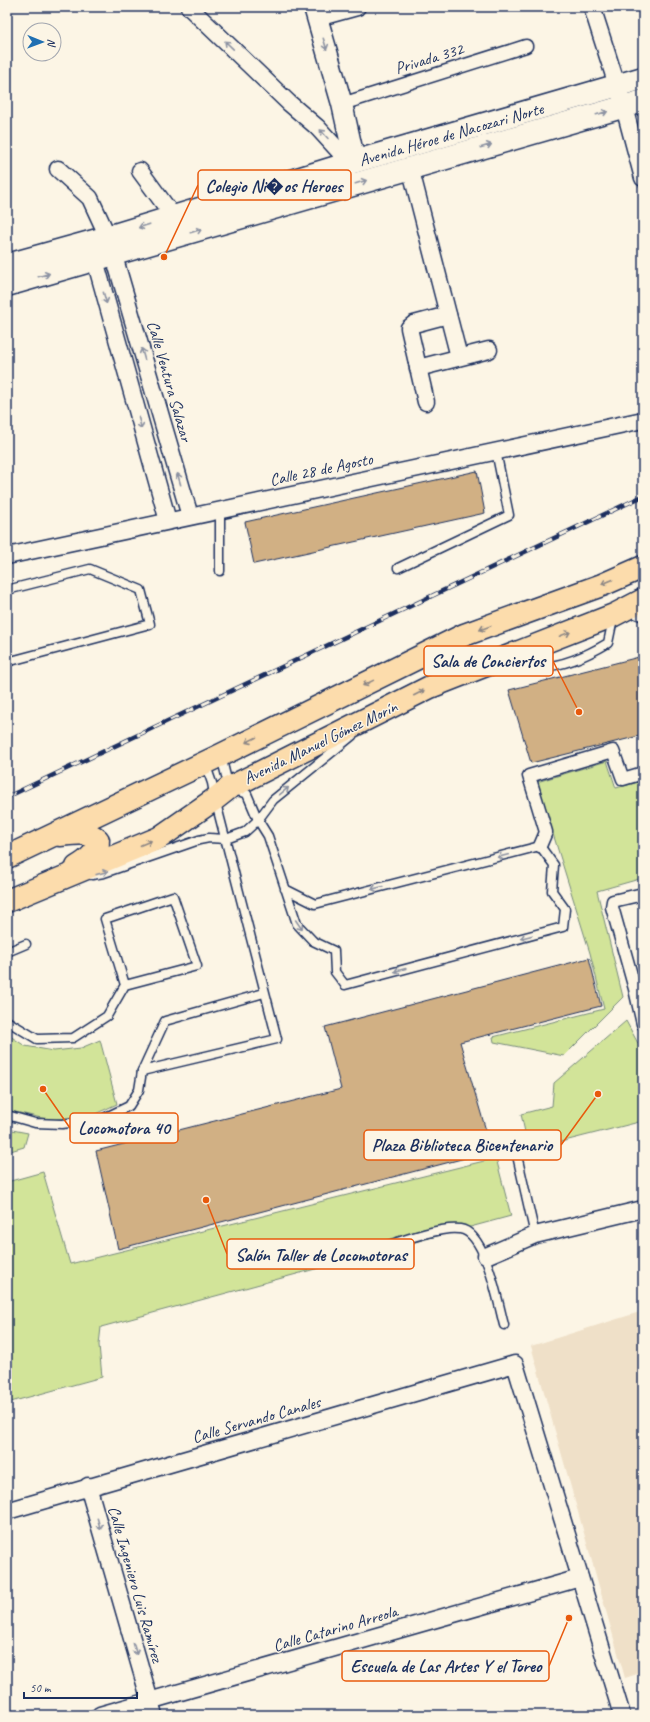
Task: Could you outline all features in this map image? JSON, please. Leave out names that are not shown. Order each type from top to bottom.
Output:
[{"type":"main road","name":"Avenida Héroe de Nacozari Norte","points":[[7,265],[106,251],[172,216],[643,78]]},
{"type":"main road","name":"Avenida Héroe de Nacozari Norte","points":[[7,285],[106,251],[410,168],[633,104]]},
{"type":"main road","name":"Avenida Manuel Gómez Morín","points":[[7,857],[213,759],[464,635],[602,585],[643,567]]},
{"type":"main road","name":"Avenida Manuel Gómez Morín","points":[[7,901],[159,838],[222,794],[430,688],[635,607]]},
{"type":"main road","points":[[48,837],[79,833],[90,834],[98,840],[99,846],[96,852],[82,864],[50,883]]},
{"type":"street","points":[[190,7],[289,103],[317,127],[353,162]]},
{"type":"street","points":[[353,162],[342,104],[315,12],[357,7]]},
{"type":"street","points":[[592,7],[616,86],[633,104],[643,178]]},
{"type":"street","name":"Privada 332","points":[[342,104],[526,46]]},
{"type":"street","points":[[58,168],[90,198],[106,251],[168,521]]},
{"type":"street","points":[[410,168],[459,357]]},
{"type":"street","points":[[140,171],[172,216]]},
{"type":"street","name":"Calle Ventura Salazar","points":[[106,251],[190,516]]},
{"type":"street","points":[[426,402],[410,328],[414,324],[448,315]]},
{"type":"street","points":[[418,368],[489,350]]},
{"type":"street","name":"Calle 28 de Agosto","points":[[7,556],[643,420]]},
{"type":"street","points":[[540,846],[546,832],[529,776],[613,751],[622,779],[643,773]]},
{"type":"street","points":[[643,894],[613,901],[612,907],[643,1024]]},
{"type":"street","points":[[486,1256],[535,1235],[643,1210]]},
{"type":"street","name":"Calle Servando Canales","points":[[7,1511],[88,1486],[515,1364],[580,1578]]},
{"type":"street","name":"Calle Ingeniero Luis Ramírez","points":[[88,1486],[152,1707]]},
{"type":"street","points":[[580,1578],[622,1715]]},
{"type":"street","name":"Calle Catarino Arreola","points":[[100,1715],[152,1707],[580,1578]]},
{"type":"lane","points":[[398,568],[509,515],[496,451]]},
{"type":"lane","points":[[220,511],[220,571]]},
{"type":"lane","points":[[7,590],[90,569],[140,590],[150,624],[7,662]]},
{"type":"lane","points":[[50,883],[104,873],[199,840],[209,838],[226,838],[245,832],[258,820],[273,800],[377,715]]},
{"type":"lane","points":[[213,759],[212,783],[222,794],[247,794],[258,820],[268,836],[285,888],[297,924],[313,941],[334,951],[335,972],[344,984],[563,927],[565,909],[552,891],[554,865],[540,846],[315,904],[285,888]]},
{"type":"lane","points":[[142,1071],[277,1039],[264,993],[226,838],[222,794],[213,759]]},
{"type":"lane","points":[[7,1021],[37,1039],[73,1038],[107,1016],[125,985],[197,966],[173,896],[105,918],[125,985]]},
{"type":"lane","points":[[7,952],[26,944]]},
{"type":"lane","points":[[7,1115],[35,1122],[62,1124],[102,1119],[129,1106],[139,1090],[142,1071],[165,1021],[264,993]]},
{"type":"lane","points":[[516,1151],[535,1235]]},
{"type":"lane","points":[[371,1251],[444,1229],[462,1229],[474,1236],[486,1256],[504,1325]]},
{"type":"shaded area","points":[[643,1311],[643,1672],[625,1678],[531,1346]]},
{"type":"green space","points":[[607,761],[616,788],[643,781],[643,878],[597,891],[623,997],[564,1056],[494,1042],[493,1037],[604,1009],[590,953],[537,782]]},
{"type":"green space","points":[[626,1021],[640,1047],[643,1060],[643,1121],[529,1150],[521,1114],[552,1106],[554,1083]]},
{"type":"green space","points":[[7,1034],[25,1046],[54,1051],[81,1048],[100,1040],[117,1104],[93,1115],[50,1120],[7,1110]]},
{"type":"green space","points":[[7,1129],[28,1133],[24,1147],[7,1152]]},
{"type":"green space","points":[[496,1158],[511,1216],[101,1327],[99,1345],[102,1377],[7,1403],[7,1182],[43,1172],[70,1264]]},
{"type":"building","points":[[477,471],[485,513],[254,564],[245,522]]},
{"type":"building","points":[[643,656],[643,735],[531,763],[509,690]]},
{"type":"building","points":[[589,958],[601,1006],[460,1042],[492,1151],[118,1249],[96,1151],[341,1089],[325,1027]]},
{"type":"railway","points":[[7,797],[643,496]]},
{"type":"place","name":"Colegio Ni�os Heroes","points":[[164,257]]},
{"type":"place","name":"Sala de Conciertos","points":[[579,712]]},
{"type":"place","name":"Locomotora 40","points":[[43,1089]]},
{"type":"place","name":"Plaza Biblioteca Bicentenario","points":[[598,1094]]},
{"type":"place","name":"Salón Taller de Locomotoras","points":[[206,1200]]},
{"type":"place","name":"Escuela de Las Artes Y el Toreo","points":[[569,1618]]}]
